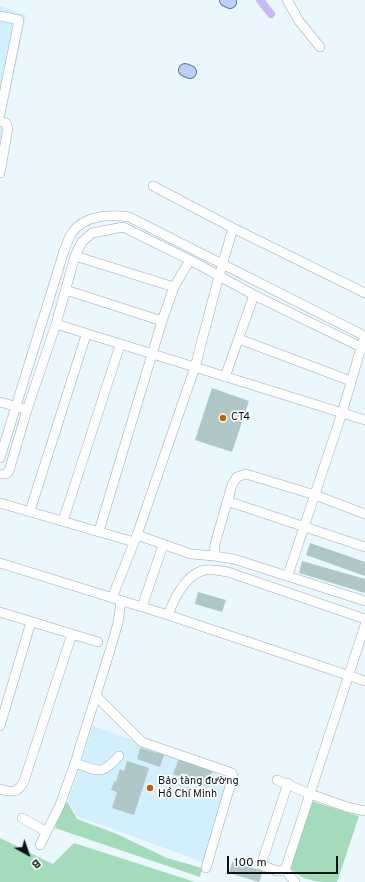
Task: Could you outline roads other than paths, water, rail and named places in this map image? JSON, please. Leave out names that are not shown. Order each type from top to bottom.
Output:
[{"type":"street","points":[[287,0],[299,21],[320,47]]},
{"type":"street","points":[[0,16],[19,20],[0,114]]},
{"type":"street","points":[[0,121],[6,123],[8,128],[0,173]]},
{"type":"street","points":[[153,186],[233,228],[365,293]]},
{"type":"street","points":[[0,458],[64,251],[72,233],[80,224],[101,216],[115,214],[129,217],[365,335],[363,348],[288,575]]},
{"type":"street","points":[[80,224],[89,235]]},
{"type":"street","points":[[0,474],[6,474],[9,471],[27,410],[56,324],[75,256],[82,242],[89,235],[106,229],[123,227],[190,260],[254,295],[363,348]]},
{"type":"street","points":[[112,598],[135,538],[195,367],[233,228]]},
{"type":"street","points":[[75,256],[174,287]]},
{"type":"street","points":[[99,531],[162,321],[174,287],[190,260]]},
{"type":"street","points":[[66,290],[162,321]]},
{"type":"street","points":[[225,377],[254,295]]},
{"type":"street","points":[[56,324],[86,335],[365,420]]},
{"type":"street","points":[[30,512],[86,335]]},
{"type":"street","points":[[239,339],[351,381]]},
{"type":"street","points":[[63,521],[120,345]]},
{"type":"street","points":[[0,402],[27,410]]},
{"type":"street","points":[[214,556],[215,544],[227,501],[235,481],[238,477],[246,474],[315,495],[365,514]]},
{"type":"street","points":[[227,501],[365,547]]},
{"type":"street","points":[[0,503],[99,531],[135,538],[191,554],[214,556],[288,575],[365,601]]},
{"type":"street","points":[[142,607],[163,545]]},
{"type":"street","points":[[0,563],[168,615],[365,681]]},
{"type":"street","points":[[168,615],[178,591],[190,579],[204,570],[210,570],[228,572],[365,618]]},
{"type":"street","points":[[40,845],[60,805],[75,763],[118,623],[121,601]]},
{"type":"street","points":[[0,612],[98,642]]},
{"type":"street","points":[[0,726],[31,622]]},
{"type":"street","points":[[285,870],[350,676],[365,626]]},
{"type":"street","points":[[0,788],[11,792],[16,792],[24,781],[72,634]]},
{"type":"street","points":[[96,696],[142,742],[232,773],[234,776],[206,868]]},
{"type":"street","points":[[75,763],[99,771],[108,768],[118,756]]},
{"type":"street","points":[[277,780],[288,783],[310,794],[347,808],[365,811]]},
{"type":"street","points":[[285,870],[277,871],[261,865],[288,783]]},
{"type":"street","points":[[22,818],[47,832]]},
{"type":"street","points":[[285,870],[295,882]]},
{"type":"waterway","points":[[260,0],[271,14]]},
{"type":"place","name":"CT4","points":[[223,418]]},
{"type":"place","name":"Bảo tàng đường Hồ Chí Minh","points":[[150,788]]}]
